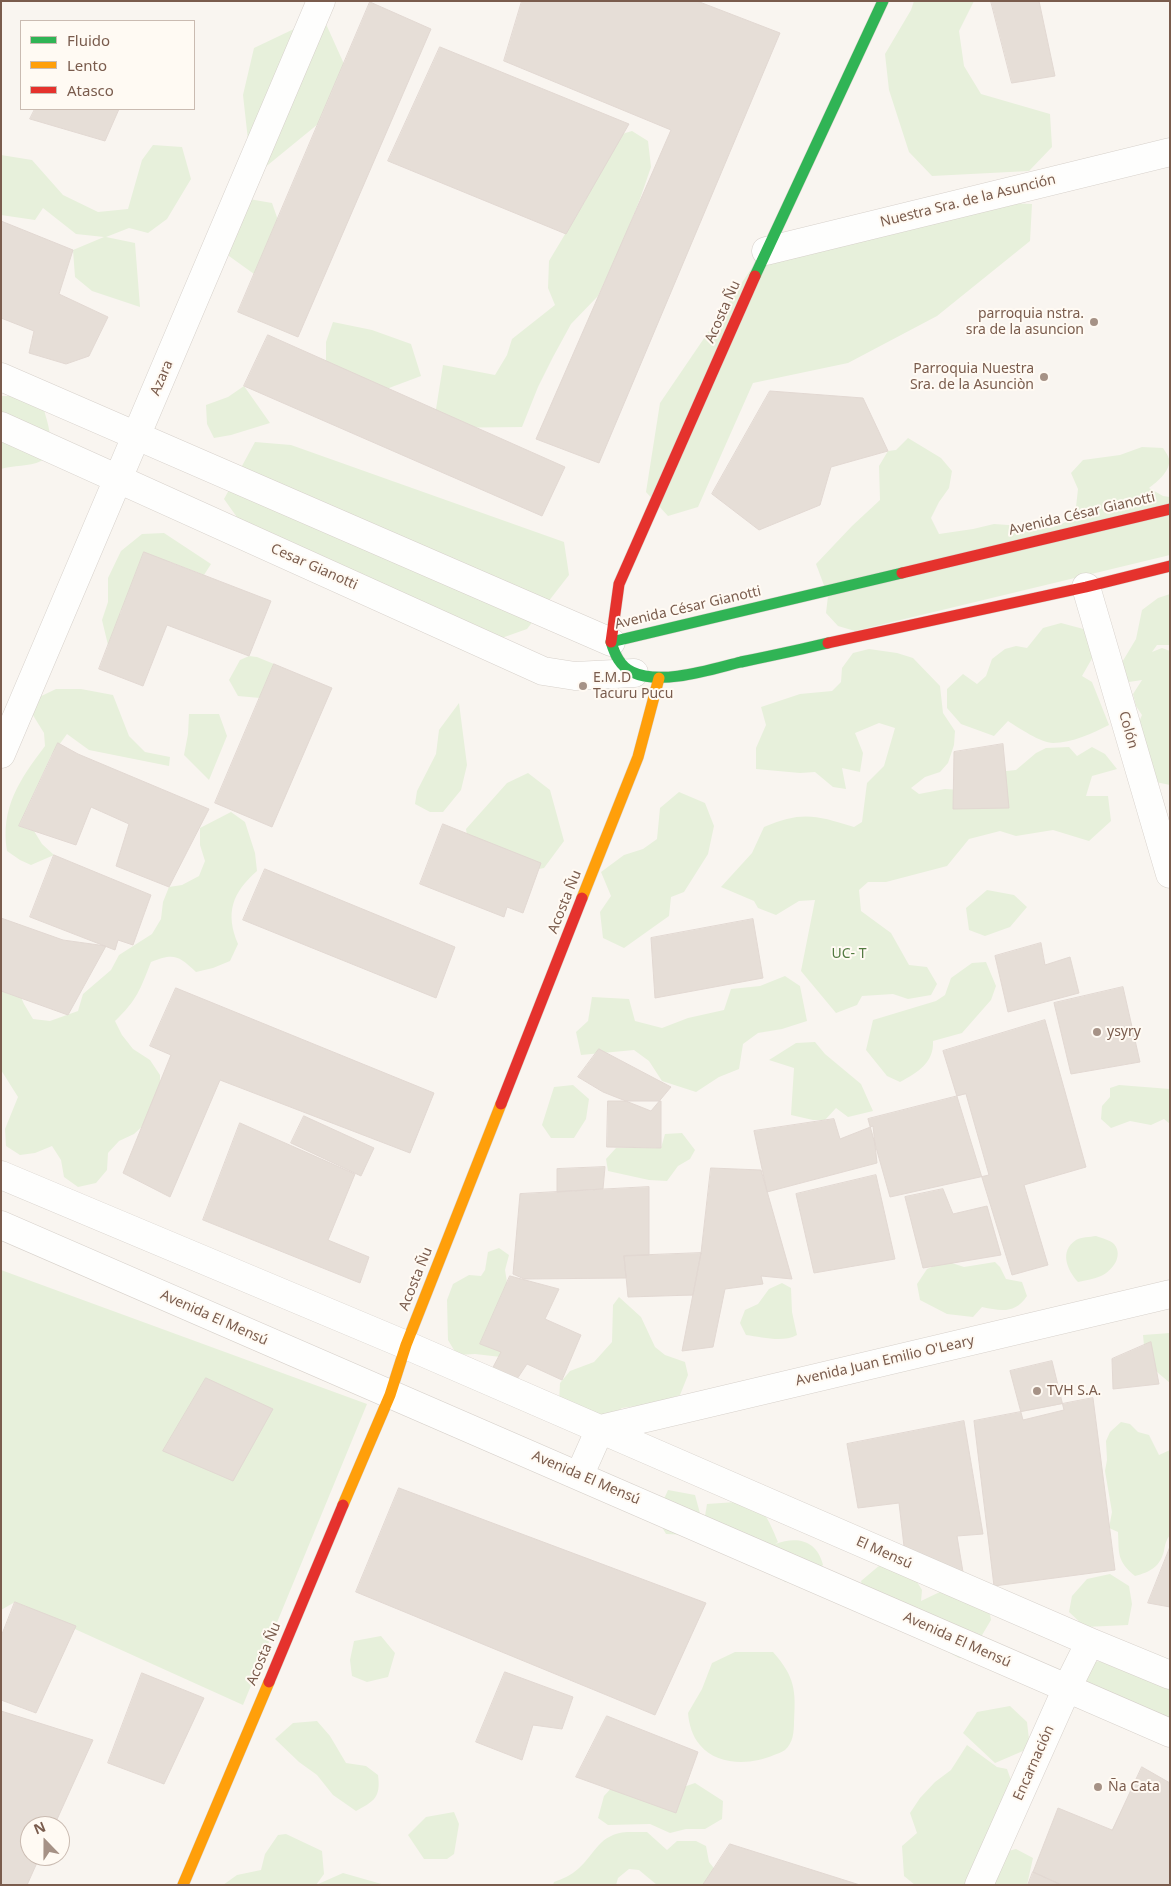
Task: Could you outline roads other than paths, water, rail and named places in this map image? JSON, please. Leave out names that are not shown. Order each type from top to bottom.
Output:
[{"type":"street","name":"Azara","points":[[1,754],[321,1]]},
{"type":"street","name":"Acosta Ñu","points":[[611,642],[619,584],[766,250],[882,1]]},
{"type":"street","name":"Nuestra Sra. de la Asunción","points":[[766,250],[1170,152]]},
{"type":"street","points":[[1,377],[611,642]]},
{"type":"street","name":"Cesar Gianotti","points":[[1,426],[543,671],[575,676],[647,676]]},
{"type":"street","name":"Avenida César Gianotti","points":[[647,676],[619,662],[611,642],[1170,509]]},
{"type":"street","points":[[647,676],[682,675],[1170,566]]},
{"type":"street","name":"Colón","points":[[1086,586],[1170,874]]},
{"type":"street","name":"Acosta Ñu","points":[[183,1885],[390,1395],[406,1346],[638,757],[647,676]]},
{"type":"street","points":[[1,1175],[600,1429],[580,1474]]},
{"type":"street","name":"Avenida El Mensú","points":[[1,1225],[390,1395],[580,1474],[1170,1733]]},
{"type":"street","name":"Avenida Juan Emilio O'Leary","points":[[600,1429],[1170,1294]]},
{"type":"street","name":"El Mensú","points":[[600,1429],[1170,1675]]},
{"type":"street","name":"Encarnación","points":[[979,1885],[1067,1688],[1090,1642]]},
{"type":"place","name":"parroquia nstra. sra de la asuncion","points":[[1094,322]]},
{"type":"place","name":"Parroquia Nuestra Sra. de la Asunciòn","points":[[1044,377]]},
{"type":"place","name":"E.M.D Tacuru Pucu","points":[[583,686]]},
{"type":"place","name":"ysyry","points":[[1097,1032]]},
{"type":"place","name":"TVH S.A.","points":[[1037,1391]]},
{"type":"place","name":"Ña Cata","points":[[1098,1787]]},
{"type":"park label","name":"UC- T","points":[[849,954]]}]
